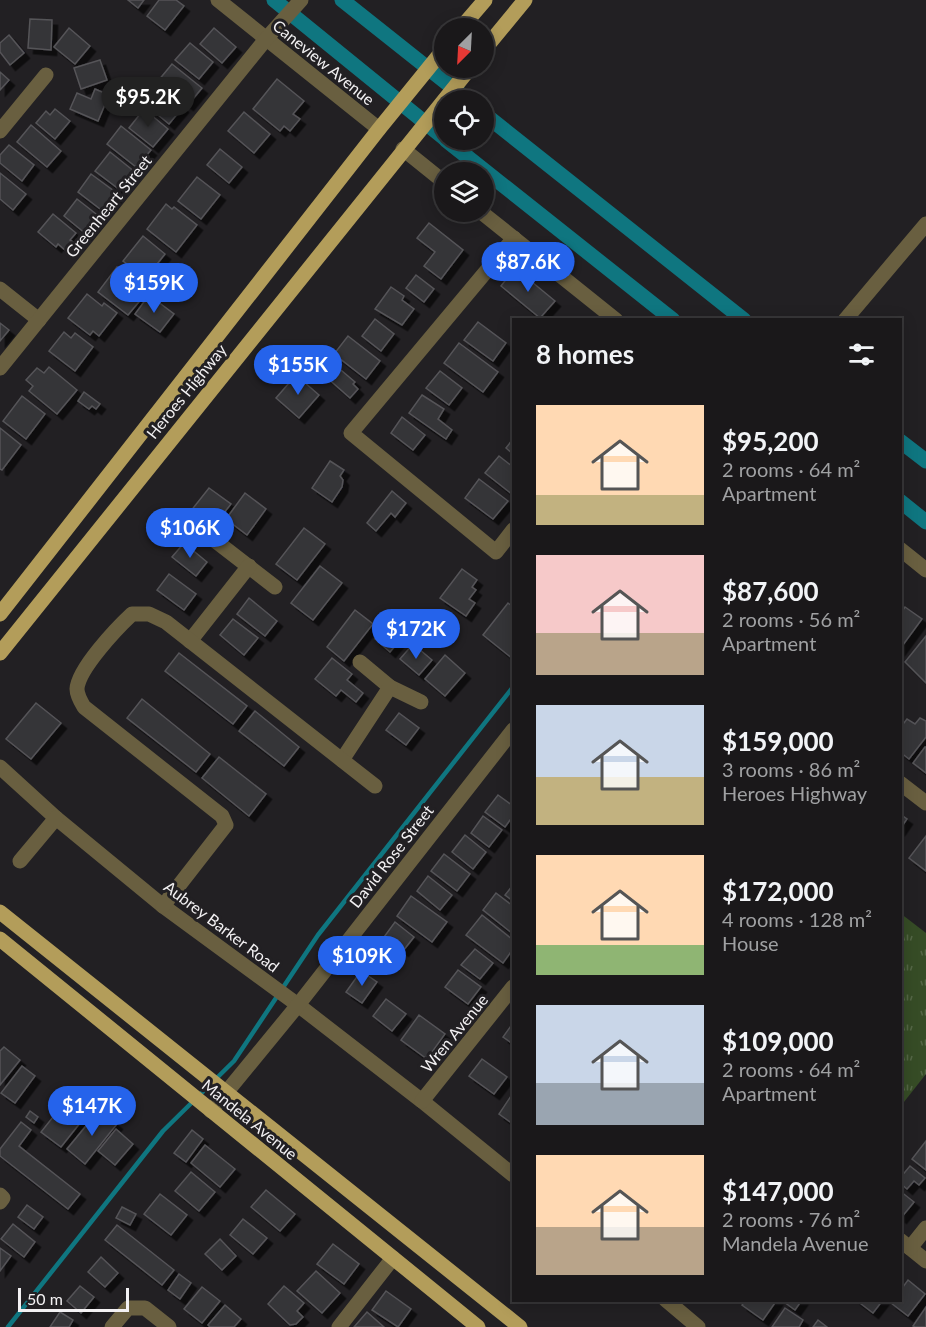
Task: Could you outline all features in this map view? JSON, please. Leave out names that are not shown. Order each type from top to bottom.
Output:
[{"type":"main road","points":[[470,18],[485,0]]},
{"type":"main road","points":[[494,38],[525,0]]},
{"type":"main road","name":"Heroes Highway","points":[[0,614],[390,114],[434,62]]},
{"type":"main road","name":"Heroes Highway","points":[[0,653],[462,78]]},
{"type":"main road","points":[[0,912],[520,1327]]},
{"type":"main road","name":"Mandela Avenue","points":[[0,939],[478,1327]]},
{"type":"street","name":"Caneview Avenue","points":[[218,0],[379,129]]},
{"type":"street","name":"Greenheart Street","points":[[0,368],[266,39],[301,0]]},
{"type":"street","points":[[0,131],[46,75]]},
{"type":"street","points":[[403,149],[434,174]]},
{"type":"street","points":[[494,222],[614,318]]},
{"type":"street","points":[[847,318],[926,224]]},
{"type":"street","points":[[512,532],[496,552],[351,433],[514,238]]},
{"type":"street","points":[[0,289],[39,320]]},
{"type":"street","points":[[213,539],[275,586]]},
{"type":"street","points":[[902,551],[926,570]]},
{"type":"street","points":[[190,641],[249,566]]},
{"type":"street","points":[[163,906],[226,825],[222,816],[84,707],[77,691],[81,674],[119,626],[132,614],[149,614],[166,622],[375,786]]},
{"type":"street","points":[[360,662],[390,687],[421,702]]},
{"type":"street","points":[[342,760],[390,687]]},
{"type":"street","name":"David Rose Street","points":[[211,1111],[298,1005],[512,731]]},
{"type":"street","name":"Aubrey Barker Road","points":[[0,767],[56,818],[163,906],[298,1005],[512,1174]]},
{"type":"street","points":[[902,785],[926,803]]},
{"type":"street","points":[[21,861],[56,818]]},
{"type":"street","name":"Wren Avenue","points":[[422,1101],[512,988]]},
{"type":"street","points":[[0,1195],[3,1198],[0,1202]]},
{"type":"street","points":[[926,1228],[905,1244],[926,1261]]},
{"type":"street","points":[[339,1327],[393,1258]]},
{"type":"street","points":[[668,1302],[698,1327]]},
{"type":"street","points":[[111,1327],[128,1308],[145,1308],[169,1327]]},
{"type":"green space","points":[[902,915],[926,933],[926,1074],[902,1104]]},
{"type":"building","points":[[128,0],[144,0],[138,8]]},
{"type":"building","points":[[159,0],[176,0],[184,6],[165,30],[147,16]]},
{"type":"building","points":[[30,19],[52,20],[51,50],[28,48]]},
{"type":"building","points":[[69,28],[90,46],[75,64],[54,47]]},
{"type":"building","points":[[214,28],[236,47],[222,63],[200,44]]},
{"type":"building","points":[[9,35],[24,53],[10,65],[0,52],[0,43]]},
{"type":"building","points":[[190,43],[213,62],[199,79],[175,60]]},
{"type":"building","points":[[100,60],[107,80],[81,89],[74,68]]},
{"type":"building","points":[[172,64],[202,88],[188,105],[158,81]]},
{"type":"building","points":[[0,72],[9,80],[0,90]]},
{"type":"building","points":[[277,79],[304,101],[293,114],[300,119],[290,131],[284,126],[280,131],[253,109]]},
{"type":"building","points":[[155,84],[183,107],[169,124],[141,101]]},
{"type":"building","points":[[95,89],[109,95],[98,121],[70,109],[77,93],[91,99]]},
{"type":"building","points":[[55,109],[70,121],[55,139],[36,123],[46,111],[50,115]]},
{"type":"building","points":[[144,109],[168,129],[153,147],[129,128]]},
{"type":"building","points":[[244,112],[270,134],[254,153],[228,131]]},
{"type":"building","points":[[31,125],[61,151],[47,167],[17,142]]},
{"type":"building","points":[[121,126],[151,150],[136,167],[107,144]]},
{"type":"building","points":[[9,145],[34,165],[22,181],[0,163],[0,155]]},
{"type":"building","points":[[220,149],[242,167],[229,183],[207,165]]},
{"type":"building","points":[[110,152],[135,172],[120,190],[95,171]]},
{"type":"building","points":[[0,173],[26,194],[13,210],[0,199]]},
{"type":"building","points":[[91,174],[118,194],[104,212],[78,192]]},
{"type":"building","points":[[197,177],[220,195],[201,219],[178,201]]},
{"type":"building","points":[[77,199],[100,217],[86,234],[64,216]]},
{"type":"building","points":[[166,204],[172,209],[174,207],[197,225],[176,252],[147,229]]},
{"type":"building","points":[[53,214],[76,233],[70,240],[73,242],[66,251],[58,244],[56,247],[38,232]]},
{"type":"building","points":[[429,223],[463,250],[441,279],[424,266],[435,252],[417,238]]},
{"type":"building","points":[[143,236],[165,254],[146,278],[123,261]]},
{"type":"building","points":[[117,267],[148,291],[128,315],[98,292]]},
{"type":"building","points":[[515,268],[555,301],[540,318],[501,286]]},
{"type":"building","points":[[416,275],[434,289],[424,302],[406,288]]},
{"type":"building","points":[[391,287],[404,296],[402,300],[414,309],[402,325],[375,309]]},
{"type":"building","points":[[87,294],[102,306],[104,303],[117,313],[99,336],[93,331],[90,335],[68,318]]},
{"type":"building","points":[[149,295],[174,314],[160,332],[135,314]]},
{"type":"building","points":[[375,319],[394,334],[381,351],[362,336]]},
{"type":"building","points":[[478,322],[506,343],[493,361],[464,340]]},
{"type":"building","points":[[0,323],[9,330],[0,341]]},
{"type":"building","points":[[64,332],[71,338],[75,333],[93,347],[75,371],[49,351]]},
{"type":"building","points":[[348,336],[380,361],[366,379],[334,354]]},
{"type":"building","points":[[459,343],[498,372],[483,392],[444,363]]},
{"type":"building","points":[[335,365],[355,382],[353,384],[358,389],[350,398],[325,376]]},
{"type":"building","points":[[49,367],[77,390],[57,414],[29,391],[33,386],[26,380],[37,368],[44,373]]},
{"type":"building","points":[[440,371],[462,388],[449,405],[426,388]]},
{"type":"building","points":[[296,375],[319,395],[299,418],[276,398]]},
{"type":"building","points":[[84,392],[100,404],[96,409],[92,406],[89,409],[78,401]]},
{"type":"building","points":[[422,395],[444,409],[438,419],[452,430],[446,439],[409,413]]},
{"type":"building","points":[[22,396],[45,414],[26,439],[3,421]]},
{"type":"building","points":[[402,417],[425,435],[413,450],[391,433]]},
{"type":"building","points":[[0,428],[21,445],[2,470],[0,469]]},
{"type":"building","points":[[512,440],[512,453],[506,448]]},
{"type":"building","points":[[499,456],[512,466],[512,494],[485,473]]},
{"type":"building","points":[[330,461],[344,470],[340,476],[343,480],[342,487],[332,502],[312,488]]},
{"type":"building","points":[[479,479],[508,501],[493,519],[465,498]]},
{"type":"building","points":[[209,488],[231,504],[210,531],[206,528],[197,540],[179,526]]},
{"type":"building","points":[[392,491],[406,503],[395,517],[391,513],[376,531],[367,523]]},
{"type":"building","points":[[245,493],[266,509],[247,535],[226,519]]},
{"type":"building","points":[[304,528],[325,544],[297,580],[276,564]]},
{"type":"building","points":[[184,543],[207,562],[196,576],[172,557]]},
{"type":"building","points":[[320,566],[342,583],[313,620],[291,603]]},
{"type":"building","points":[[462,569],[477,580],[472,587],[476,590],[469,599],[475,603],[466,616],[440,598]]},
{"type":"building","points":[[169,574],[196,594],[184,610],[157,590]]},
{"type":"building","points":[[249,598],[277,621],[265,636],[237,614]]},
{"type":"building","points":[[508,603],[512,606],[512,658],[483,635]]},
{"type":"building","points":[[905,607],[922,619],[902,646],[902,611]]},
{"type":"building","points":[[355,610],[373,624],[344,661],[327,647]]},
{"type":"building","points":[[233,619],[258,638],[244,655],[220,635]]},
{"type":"building","points":[[389,622],[404,635],[390,652],[375,639]]},
{"type":"building","points":[[926,636],[926,683],[905,662]]},
{"type":"building","points":[[413,644],[432,660],[419,675],[400,659]]},
{"type":"building","points":[[179,653],[247,706],[233,724],[165,671]]},
{"type":"building","points":[[445,655],[465,673],[445,696],[425,679]]},
{"type":"building","points":[[332,658],[352,674],[347,680],[363,693],[356,702],[341,690],[336,696],[315,679]]},
{"type":"building","points":[[142,699],[210,754],[196,772],[127,718]]},
{"type":"building","points":[[36,703],[61,723],[31,759],[6,739]]},
{"type":"building","points":[[255,711],[299,747],[284,766],[239,731]]},
{"type":"building","points":[[399,713],[419,728],[406,745],[386,730]]},
{"type":"building","points":[[920,718],[926,721],[926,737],[909,759],[902,754],[902,725],[907,719],[915,724]]},
{"type":"building","points":[[926,747],[926,773],[913,763]]},
{"type":"building","points":[[219,757],[266,794],[249,816],[202,778]]},
{"type":"building","points":[[498,795],[512,805],[512,817],[505,827],[485,812]]},
{"type":"building","points":[[902,815],[907,819],[902,826]]},
{"type":"building","points":[[483,816],[502,830],[489,847],[471,833]]},
{"type":"building","points":[[465,835],[486,852],[473,869],[452,852]]},
{"type":"building","points":[[926,836],[926,871],[909,858]]},
{"type":"building","points":[[444,854],[470,874],[457,891],[431,871]]},
{"type":"building","points":[[428,876],[452,895],[440,910],[417,891]]},
{"type":"building","points":[[512,886],[512,900],[505,895]]},
{"type":"building","points":[[496,893],[512,905],[512,933],[483,910]]},
{"type":"building","points":[[411,896],[447,922],[432,942],[397,916]]},
{"type":"building","points":[[482,915],[512,939],[512,950],[503,963],[466,935]]},
{"type":"building","points":[[395,922],[414,937],[403,951],[384,937]]},
{"type":"building","points":[[475,949],[493,963],[480,979],[461,965]]},
{"type":"building","points":[[458,970],[481,987],[468,1004],[445,987]]},
{"type":"building","points":[[361,971],[377,982],[362,1003],[346,992]]},
{"type":"building","points":[[386,999],[406,1014],[392,1031],[373,1016]]},
{"type":"building","points":[[419,1015],[445,1034],[427,1059],[401,1040]]},
{"type":"building","points":[[512,1024],[512,1043],[503,1037]]},
{"type":"building","points":[[4,1047],[20,1060],[0,1085],[0,1051]]},
{"type":"building","points":[[482,1059],[507,1077],[494,1094],[469,1076]]},
{"type":"building","points":[[22,1066],[35,1076],[15,1103],[1,1093]]},
{"type":"building","points":[[76,1088],[96,1103],[61,1147],[41,1132]]},
{"type":"building","points":[[512,1094],[512,1123],[499,1114]]},
{"type":"building","points":[[99,1110],[117,1124],[85,1164],[67,1149]]},
{"type":"building","points":[[30,1111],[38,1117],[34,1123],[26,1117]]},
{"type":"building","points":[[21,1122],[31,1130],[19,1146],[80,1194],[68,1209],[0,1156],[0,1149]]},
{"type":"building","points":[[116,1129],[133,1144],[115,1165],[98,1151]]},
{"type":"building","points":[[192,1130],[203,1139],[186,1162],[174,1153]]},
{"type":"building","points":[[926,1141],[926,1170],[912,1159]]},
{"type":"building","points":[[205,1145],[235,1169],[220,1187],[191,1163]]},
{"type":"building","points":[[910,1166],[925,1178],[919,1185],[914,1181],[907,1189],[902,1185],[902,1176]]},
{"type":"building","points":[[191,1172],[215,1192],[199,1211],[175,1191]]},
{"type":"building","points":[[266,1190],[295,1214],[280,1231],[251,1207]]},
{"type":"building","points":[[902,1193],[914,1202],[902,1217]]},
{"type":"building","points":[[160,1194],[187,1215],[171,1235],[144,1214]]},
{"type":"building","points":[[27,1205],[43,1217],[34,1229],[18,1217]]},
{"type":"building","points":[[122,1207],[136,1214],[130,1225],[116,1218]]},
{"type":"building","points":[[243,1219],[267,1238],[253,1254],[230,1235]]},
{"type":"building","points":[[13,1224],[35,1242],[24,1257],[1,1239]]},
{"type":"building","points":[[117,1225],[174,1270],[162,1285],[105,1240]]},
{"type":"building","points":[[220,1239],[236,1256],[222,1270],[205,1254]]},
{"type":"building","points":[[333,1244],[359,1264],[344,1284],[317,1264]]},
{"type":"building","points":[[0,1248],[11,1256],[0,1271]]},
{"type":"building","points":[[101,1257],[118,1273],[105,1287],[88,1272]]},
{"type":"building","points":[[316,1271],[340,1293],[322,1313],[297,1291]]},
{"type":"building","points":[[179,1274],[191,1283],[180,1299],[168,1290]]},
{"type":"building","points":[[908,1280],[925,1294],[908,1316],[891,1303],[902,1302],[902,1288]]},
{"type":"building","points":[[80,1286],[94,1297],[81,1313],[67,1301]]},
{"type":"building","points":[[284,1286],[304,1303],[297,1311],[303,1317],[296,1324],[290,1325],[268,1304]]},
{"type":"building","points":[[202,1287],[220,1301],[202,1323],[184,1309]]},
{"type":"building","points":[[386,1291],[411,1309],[398,1327],[372,1310]]},
{"type":"building","points":[[744,1302],[776,1302],[763,1320],[742,1305]]},
{"type":"building","points":[[784,1302],[801,1302],[795,1310]]},
{"type":"building","points":[[859,1302],[881,1302],[873,1313]]},
{"type":"building","points":[[225,1305],[241,1319],[234,1327],[210,1327],[208,1325]]},
{"type":"building","points":[[926,1307],[926,1327],[913,1326]]},
{"type":"building","points":[[785,1308],[803,1320],[799,1327],[772,1327]]},
{"type":"building","points":[[60,1312],[73,1320],[69,1327],[50,1327]]},
{"type":"building","points":[[367,1312],[384,1327],[354,1327]]},
{"type":"building","points":[[818,1320],[827,1327],[813,1327]]},
{"type":"waterway","points":[[274,0],[434,130]]},
{"type":"waterway","points":[[342,0],[455,90]]},
{"type":"waterway","points":[[494,122],[741,318]]},
{"type":"waterway","points":[[459,150],[670,318]]},
{"type":"waterway","points":[[902,443],[926,461]]},
{"type":"waterway","points":[[902,503],[926,522]]},
{"type":"waterway","points":[[8,1327],[163,1131],[234,1061],[318,935],[512,688]]}]
